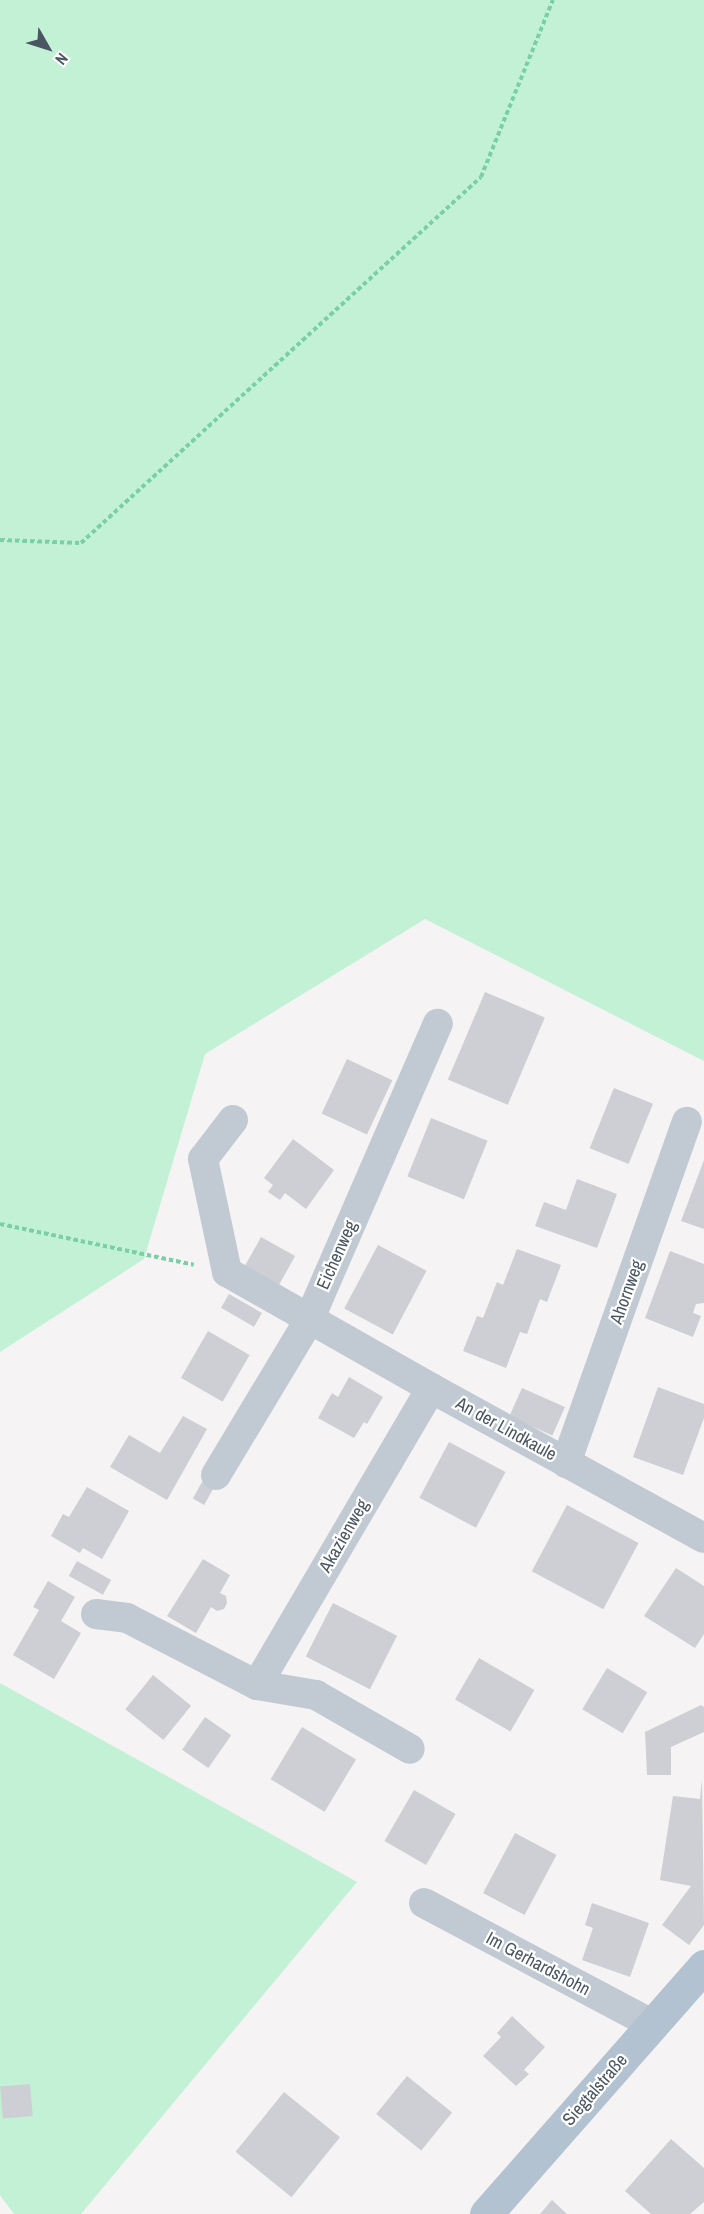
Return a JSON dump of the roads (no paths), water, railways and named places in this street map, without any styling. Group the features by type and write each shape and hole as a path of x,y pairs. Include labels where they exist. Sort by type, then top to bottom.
{"main road":[{"name":"Siegtalstraße","path":"486,2214 704,1966"}],"street":[{"name":"Eichenweg","path":"216,1475 309,1320 438,1024"},
{"name":"An der Lindkaule","path":"233,1120 204,1159 228,1272 309,1320 704,1538"},
{"name":"Ahornweg","path":"566,1463 687,1122"},
{"name":"Akazienweg","path":"257,1685 431,1388"},
{"path":"96,1614 128,1618 257,1685 316,1695 410,1749"},
{"name":"Im Gerhardshohn","path":"424,1903 653,2025"}]}
